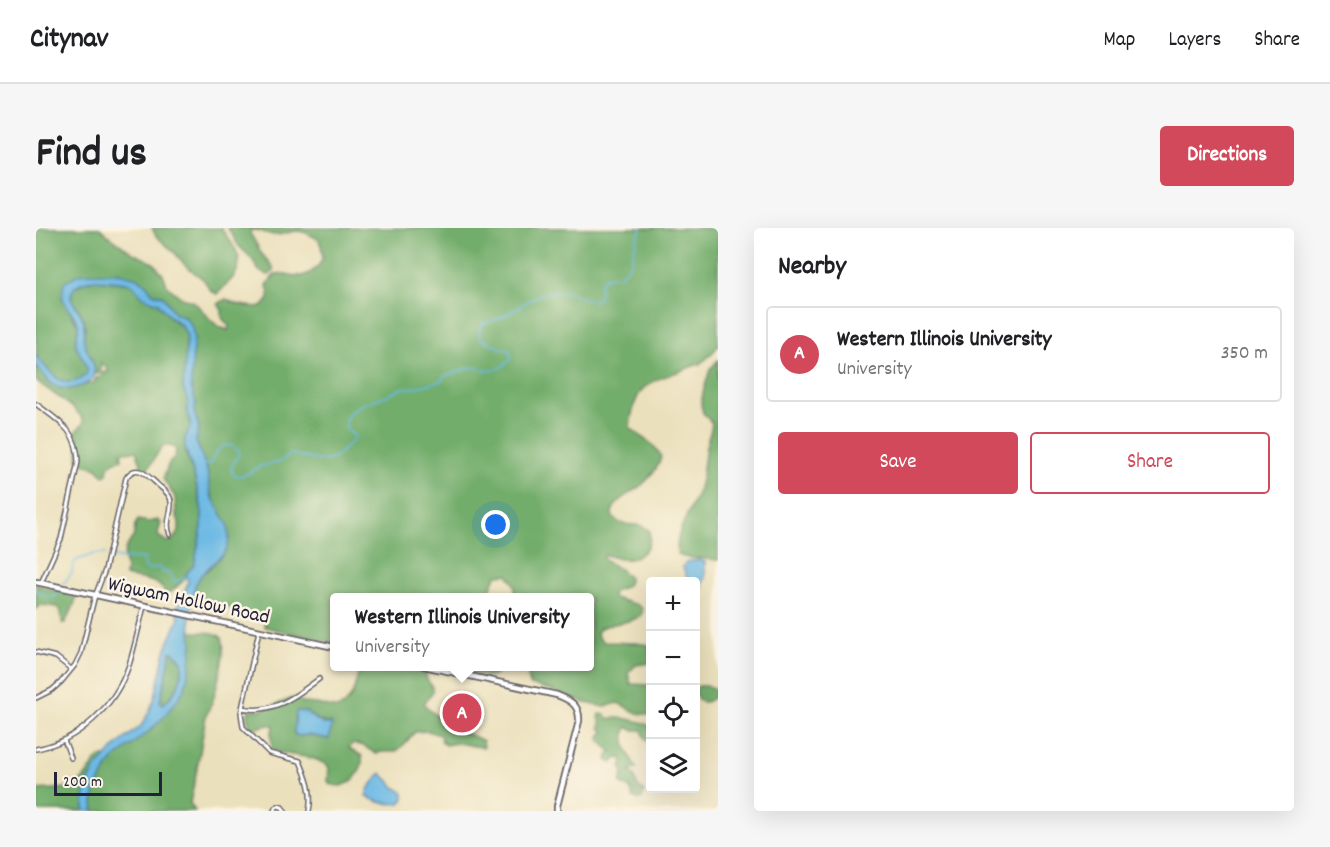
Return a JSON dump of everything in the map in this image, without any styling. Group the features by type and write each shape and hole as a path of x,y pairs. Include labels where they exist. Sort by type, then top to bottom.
{"street":[{"path":"36,404 69,431 76,444 78,456 61,539 38,582"},
{"path":"36,698 58,685 72,670 81,653 105,570 129,473 135,471 144,473 168,494 172,503 167,523 170,535"},
{"name":"Wigwam Hollow Road","path":"38,582 330,646"},
{"path":"36,749 64,740 81,730 95,718 117,691 129,664 144,606"},
{"path":"259,631 242,708 243,727 272,754 300,761 311,793 309,811"},
{"path":"36,652 56,657 72,670"},
{"path":"447,671 556,695 575,705 579,721 557,811"},
{"path":"242,708 260,711 289,701 319,679"},
{"path":"64,740 71,758"},
{"path":"274,811 278,806 285,811"}],"green space":[{"path":"36,228 100,228 133,253 154,263 173,291 182,298 194,302 219,327 228,330 229,326 222,318 222,310 218,304 226,299 244,306 263,306 269,298 267,285 275,274 306,275 318,265 323,254 319,240 306,233 297,231 274,235 251,230 250,233 262,254 273,267 274,271 269,275 265,274 258,270 227,228 718,228 718,346 701,363 654,381 641,392 636,400 630,427 652,444 661,457 646,481 621,500 612,511 617,521 645,527 649,530 649,543 643,552 633,558 620,559 605,555 603,557 629,578 626,586 613,592 614,598 638,605 643,609 641,616 636,619 600,628 597,633 598,637 604,642 646,644 646,664 636,665 628,673 631,684 646,685 646,714 637,713 618,703 604,707 530,685 527,671 594,671 594,593 515,593 515,586 508,574 497,575 486,593 330,593 330,642 265,627 263,617 193,597 195,586 201,575 226,550 216,505 209,488 207,470 196,441 199,427 194,412 196,403 191,386 194,338 186,318 175,314 163,296 153,293 142,281 119,273 78,274 62,299 78,325 76,346 88,368 87,374 75,382 55,378 37,357"},
{"path":"152,228 221,228 237,253 239,266 231,280 217,294 211,291 204,280 156,236"},
{"path":"97,280 132,284 143,297 158,303 180,325 187,336 183,388 188,401 187,410 191,425 185,439 186,454 194,475 202,512 202,527 194,566 186,574 187,577 170,593 152,582 125,576 124,558 125,549 134,536 138,520 148,522 158,520 161,523 159,537 168,542 179,532 175,497 163,479 169,463 175,457 176,449 170,446 161,448 145,471 141,468 136,451 121,452 122,459 108,467 107,474 104,476 97,468 78,460 76,431 84,421 68,404 36,380 36,366 50,384 85,385 94,383 102,372 108,372 101,363 99,373 94,375 93,362 84,341 84,322 80,311 71,299 73,288 84,282"},
{"path":"718,360 718,560 683,557 678,554 678,538 699,488 712,423 703,413 701,405 703,393 710,369"},
{"path":"36,584 76,596 74,607 65,623 62,623 61,611 57,607 41,605 36,609"},
{"path":"190,632 218,635 223,641 224,648 217,686 206,718 190,803 195,811 94,811 95,790 114,758 148,732 178,699 192,644"},
{"path":"172,651 182,661 182,673 175,691 163,704 160,702"},
{"path":"359,671 414,671 426,674 433,691 424,703 427,708 447,726 483,741 484,747 460,743 446,745 442,742 440,735 428,731 415,732 401,748 394,752 376,754 362,745 352,744 349,748 362,756 360,769 352,780 338,786 329,784 329,767 323,763 272,750 271,733 274,725 250,728 247,717 249,710 260,710 293,698 304,703 338,709 352,695","holes":["296,712 306,713 325,723 330,723 329,739 294,734"]},
{"path":"460,671 498,671 491,677"},
{"path":"700,686 709,687 718,692 711,699 700,701"},
{"path":"600,714 605,714 611,719 629,719 646,724 646,739 642,730 627,727 625,734 627,748 637,768 630,772 634,775 638,787 644,791 642,798 633,798 629,787 620,782 623,773 622,759 617,758 612,763 607,760 611,751 599,741 604,731 600,728"},
{"path":"100,757 106,757 96,769 86,788 84,811 36,811 36,790 66,788 77,784"}],"water":[{"path":"119,273 138,278 153,293 163,296 175,314 186,318 192,327 194,338 191,386 196,403 194,412 199,427 196,441 207,470 211,495 228,525 229,540 226,550 201,575 195,586 190,618 192,644 190,666 185,688 162,719 109,765 95,790 94,811 84,811 85,789 95,769 117,745 141,726 155,697 165,651 179,618 177,608 187,585 186,574 194,565 202,527 202,512 185,447 185,439 191,425 187,410 188,401 183,388 187,336 182,326 158,303 143,297 132,284 100,280 78,285 72,291 71,299 84,321 84,342 95,368 93,379 78,387 67,389 56,387 37,366 36,355 52,374 64,382 78,380 86,375 85,363 76,344 78,324 63,300 64,283 78,274","holes":["172,651 182,661 182,673 178,685 172,696 163,704 160,701 170,653"]},
{"path":"699,560 705,562 705,579 700,595 700,577 687,577 683,567 686,562"},
{"path":"297,711 307,712 323,724 332,724 329,739 309,735 298,736 294,733"},
{"path":"381,773 404,793 404,799 400,803 391,804 366,796 369,788"}],"waterway":[{"path":"204,464 209,465 217,451 225,445 232,446 239,451 231,468 234,475 240,476 261,466 280,462 291,454 323,461 336,457 355,437 346,428 346,418 350,412 363,404 402,388 441,381 445,375 473,367 492,371 508,362 511,359 509,350 481,339 479,333 482,324 547,293 572,293 592,300 598,298 601,293 600,284 605,277 621,275 630,264 641,228"},
{"path":"62,585 72,573 73,564 77,560 94,554 105,554"},
{"path":"111,556 124,559 142,558 145,568 148,570 160,567 162,572 169,573 175,582 188,577"},
{"path":"36,590 50,597 56,596 59,590"}],"place":[{"name":"Western Illinois University","path":"462,713"}]}
